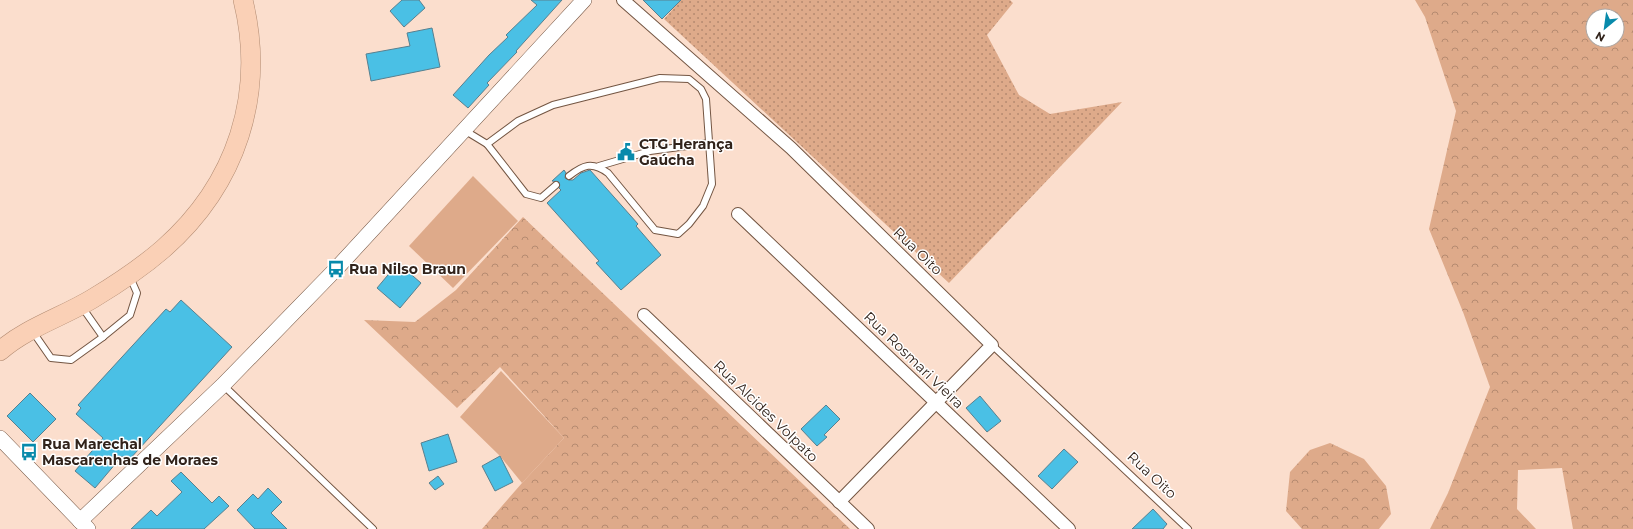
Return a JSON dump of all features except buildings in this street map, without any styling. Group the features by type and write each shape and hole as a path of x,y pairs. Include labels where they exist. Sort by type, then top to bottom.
{"highway":[{"path":"5,343 32,331 81,305 129,276 164,249 202,206 231,158 243,126 250,92 252,55 248,20 243,0"}],"street":[{"path":"0,438 84,525 336,269 584,0"},
{"name":"Rua Oito","path":"623,0 791,148 992,345"},
{"name":"Rua Rosmari Vieira","path":"738,214 1069,529"},
{"name":"Rua Alcides Volpato","path":"644,315 868,529"},
{"path":"839,502 992,345"}],"lane":[{"path":"487,144 518,121 554,105 660,78 689,79 701,89 706,99 712,184 703,206 689,224 678,234 655,230 608,172 598,166"},
{"path":"464,130 487,144 526,194 541,198 556,185"},
{"path":"569,176 581,166 598,166 650,152 709,143"},
{"path":"32,331 51,358 71,360 130,315 137,293 129,276"},
{"path":"81,305 103,337"},
{"name":"Rua Oito","path":"992,345 1188,529"},
{"path":"223,385 373,529"}],"green space":[{"path":"681,0 1010,0 1013,3 987,35 1019,95 1050,114 1122,102 949,283 664,19"},
{"path":"1415,0 1633,0 1633,529 1573,529 1562,468 1518,470 1517,509 1536,529 1430,529 1448,493 1490,387 1463,312 1429,229 1456,111 1425,17"},
{"path":"473,176 518,221 453,288 409,246"},
{"path":"523,217 850,529 482,529 564,438 500,367 457,408 364,320 415,322 456,290"},
{"path":"501,371 564,438 522,483 500,456 460,417"},
{"path":"1330,443 1364,459 1386,486 1391,514 1379,529 1302,529 1286,511 1290,472 1310,450"}],"place":[{"name":"CTG Herança Gaúcha","path":"626,152"},
{"name":"Rua Nilso Braun","path":"336,269"},
{"name":"Rua Marechal Mascarenhas de Moraes","path":"29,452"}]}
